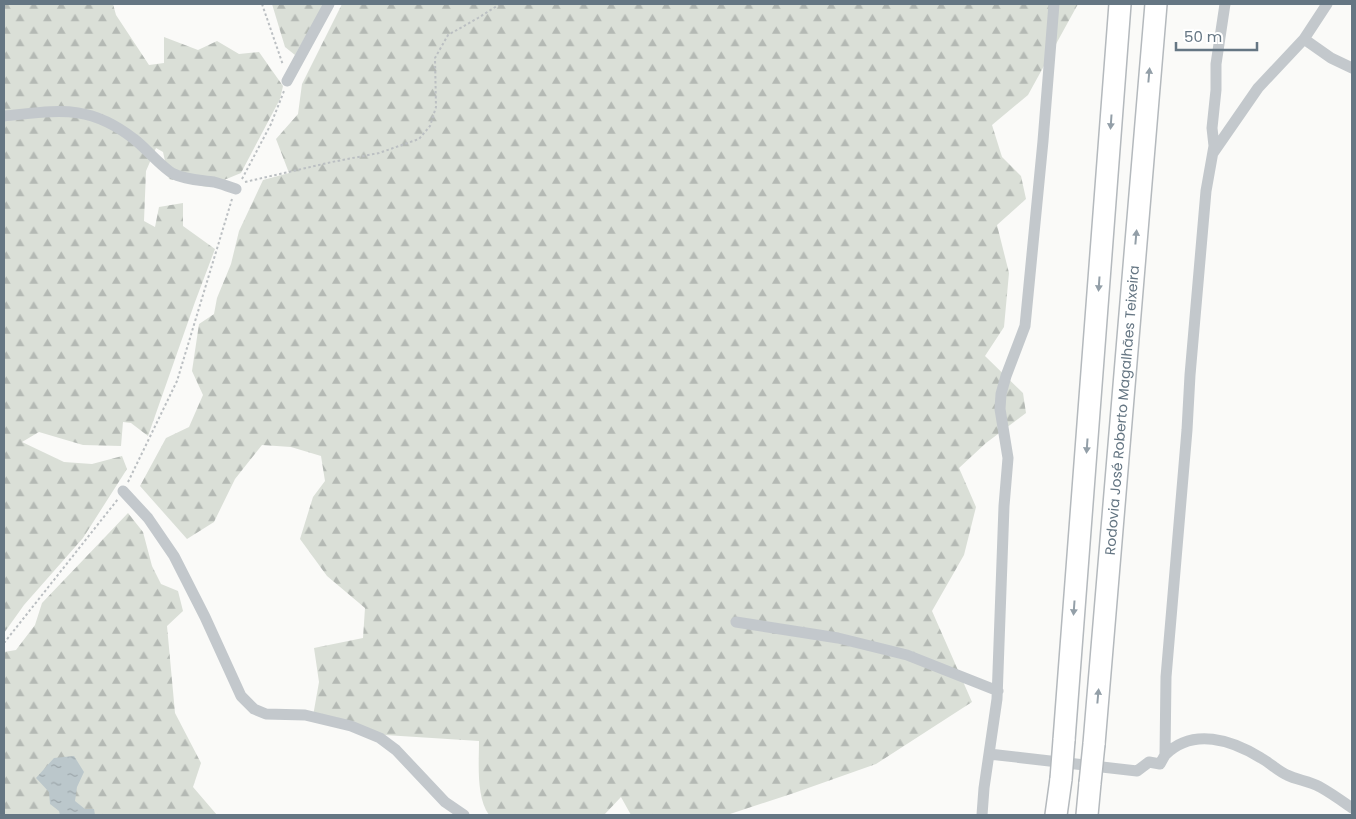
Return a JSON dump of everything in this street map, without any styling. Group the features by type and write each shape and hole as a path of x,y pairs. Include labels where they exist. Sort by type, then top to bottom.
{"highway":[{"path":"1056,815 1061,779 1120,4"},
{"name":"Rodovia José Roberto Magalhães Teixeira","path":"1087,815 1156,4"}],"street":[{"path":"288,80 329,4"},
{"path":"982,815 998,691 1004,506 1008,458 1000,409 1001,394 1025,326 1054,4"},
{"path":"1165,755 1166,677 1199,261 1212,154 1216,64 1225,4"},
{"path":"1212,154 1258,88 1304,39 1327,4"},
{"path":"1304,39 1331,58 1352,68"},
{"path":"4,116 74,111 88,115 112,123 134,139 172,174 202,182 215,182 236,189"},
{"path":"123,491 148,518 174,556 205,617 241,696 254,709 266,714 305,715 351,726 380,738 396,750 445,802 464,815"},
{"path":"736,622 838,638 907,656 998,691"},
{"path":"989,754 1137,771 1149,762 1160,764 1165,755 1174,746 1202,739 1218,739 1236,744 1262,758 1285,774 1318,786 1352,808"}],"path":[{"path":"262,4 288,80 271,124 240,183 379,153 419,139 430,126 436,107 435,58 448,35 500,4"},
{"path":"4,643 117,501 135,471 177,382 236,189"}],"green space":[{"path":"4,4 113,4 116,15 149,65 164,63 164,37 198,50 217,41 239,54 259,52 283,86 280,99 241,173 207,187 169,179 163,152 156,148 146,171 144,221 155,227 159,207 183,203 183,226 215,249 148,436 131,423 123,422 121,446 83,445 39,432 22,442 64,462 92,464 122,456 127,469 83,538 24,605 4,633"},
{"path":"272,4 324,4 295,55 285,47"},
{"path":"342,4 1078,4 1028,95 992,125 1002,157 1021,176 1026,199 997,225 1009,273 1004,327 985,356 1023,393 1026,413 986,443 959,468 976,507 964,555 932,611 972,702 876,764 727,815 631,815 621,797 604,815 489,815 480,789 479,741 385,735 313,716 319,682 314,648 363,638 365,608 327,576 300,539 313,497 325,481 321,456 291,447 262,445 235,479 214,522 187,539 140,486 166,438 189,427 203,395 192,371 199,324 214,314 217,298 231,264 239,231 263,180 289,173 276,139 298,114 302,84"},
{"path":"128,513 143,532 152,566 161,584 178,591 183,611 167,626 175,713 201,763 193,787 217,815 4,815 4,652 16,650 35,625 42,603"}],"water":[{"path":"74,756 84,772 77,787 75,801 85,809 94,809 95,815 60,815 59,811 50,804 49,792 36,778 54,758"}]}
